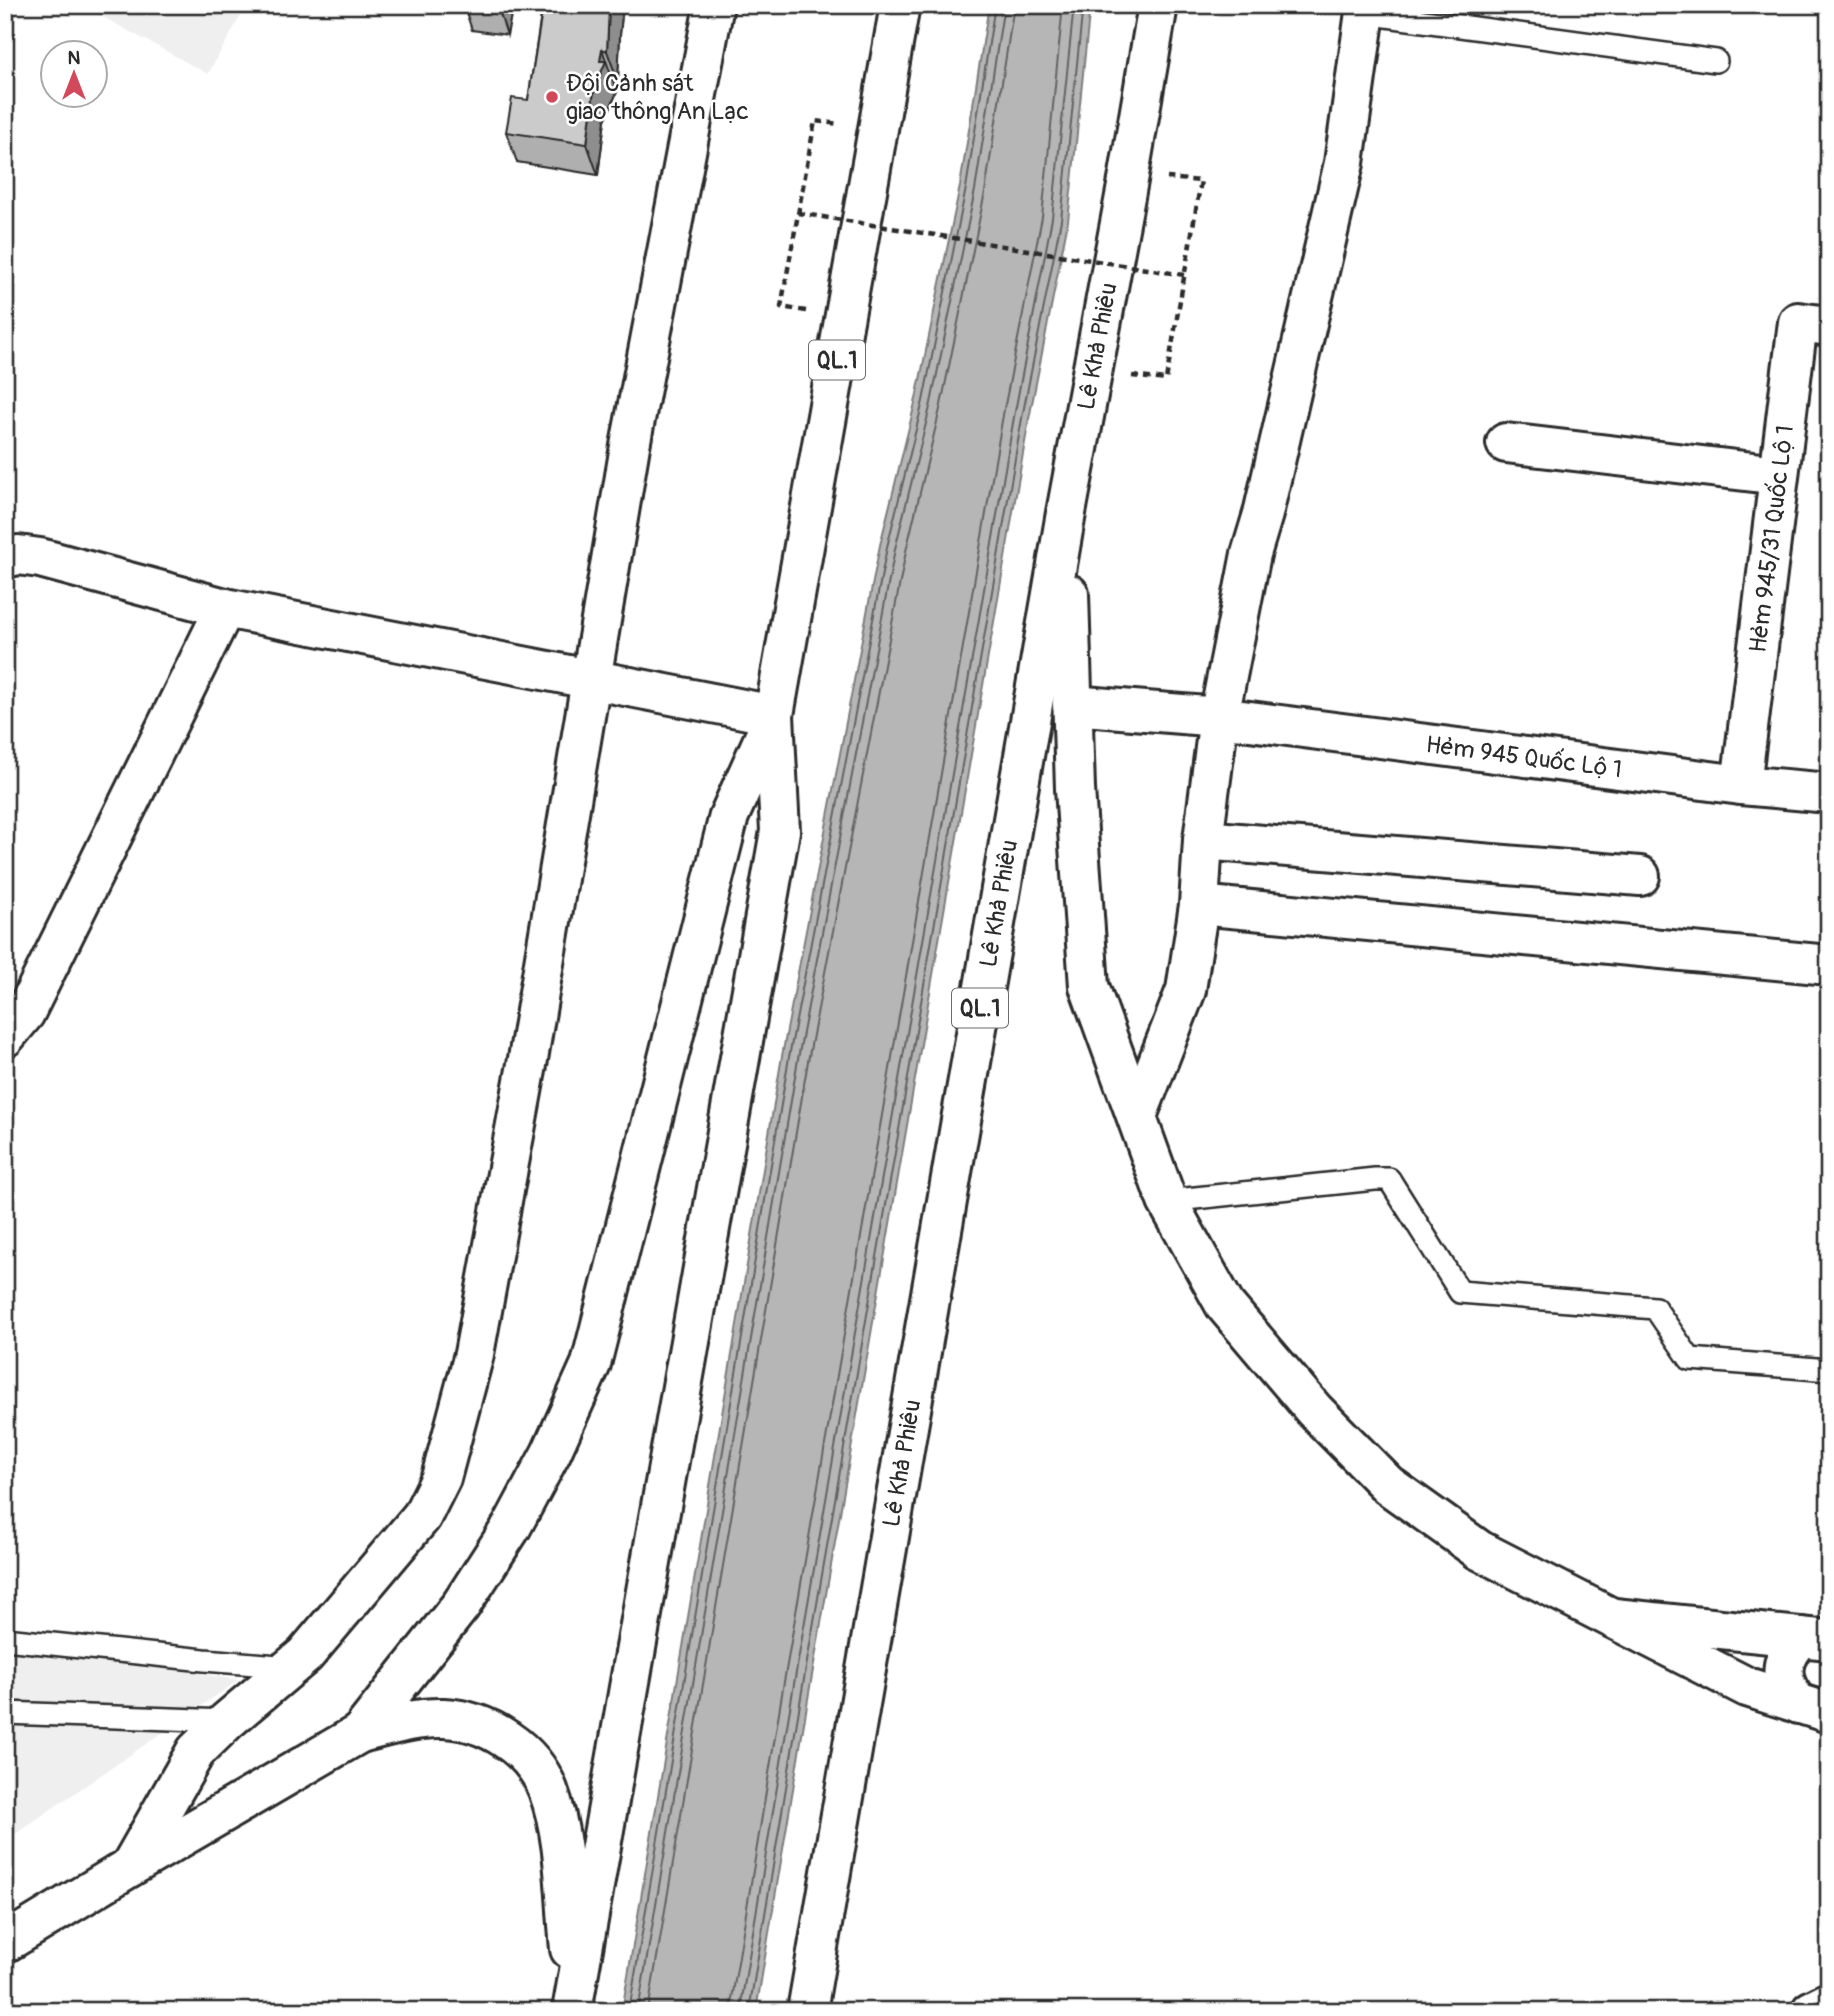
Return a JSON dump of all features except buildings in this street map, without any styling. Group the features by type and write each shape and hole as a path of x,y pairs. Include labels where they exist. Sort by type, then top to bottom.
{"main road":[{"path":"130,1867 196,1751 227,1721 306,1655 422,1516 441,1478 474,1354 528,1059 630,446 714,5"},
{"name":"QL.1","path":"574,2004 779,831 774,715 900,5"},
{"name":"Lê Khả Phiêu","path":"807,2011 1066,513 1158,5"},
{"path":"1137,1116 1186,990 1199,905 1203,840 1219,717 1251,554 1263,513 1344,163 1366,9"},
{"name":"Hẻm 945/31 Quốc Lộ 1","path":"1741,785 1798,322 1829,326"},
{"path":"1506,443 1779,475"},
{"path":"1066,513 1075,789 1089,986 1167,1201 1225,1306 1314,1410 1388,1485 1479,1550 1746,1686 1814,1709"},
{"path":"5,558 18,555 40,558 225,608 774,715 729,816 591,1364 551,1453 512,1526 461,1605 360,1733"},
{"path":"5,1037 25,1013 225,608"},
{"name":"Hẻm 945 Quốc Lộ 1","path":"1072,705 1219,717 1741,785 1829,793"},
{"path":"1203,840 1640,876"},
{"path":"1199,905 1829,965"},
{"path":"1614,1618 1815,1639"},
{"path":"1814,1709 1790,1693 1784,1680 1784,1665 1793,1645 1815,1639"},
{"path":"5,1943 360,1733 416,1720 446,1718 481,1726 506,1737 536,1770 547,1787 556,1816 574,2004"},
{"path":"1811,2011 1829,2002"}],"lane":[{"path":"1366,9 1716,61"},
{"path":"1167,1201 1375,1179 1389,1180 1460,1292 1655,1308 1690,1359 1829,1370"},
{"path":"5,1639 291,1667"},
{"path":"5,1713 227,1721"}],"path":[{"path":"845,316 781,307 815,121 878,130"},
{"path":"1093,370 1166,380 1201,181 1129,175"},
{"path":"798,213 1184,275"}],"shaded area":[{"path":"81,5 247,5 208,74"},
{"path":"5,1642 239,1680 5,1841"}],"water":[{"path":"989,5 1090,5 1068,221 1029,419 756,2011 622,2011 782,1056 880,545 916,399 960,186"}],"place":[{"name":"Đội Cảnh sát giao thông An Lạc","path":"552,97"}]}
